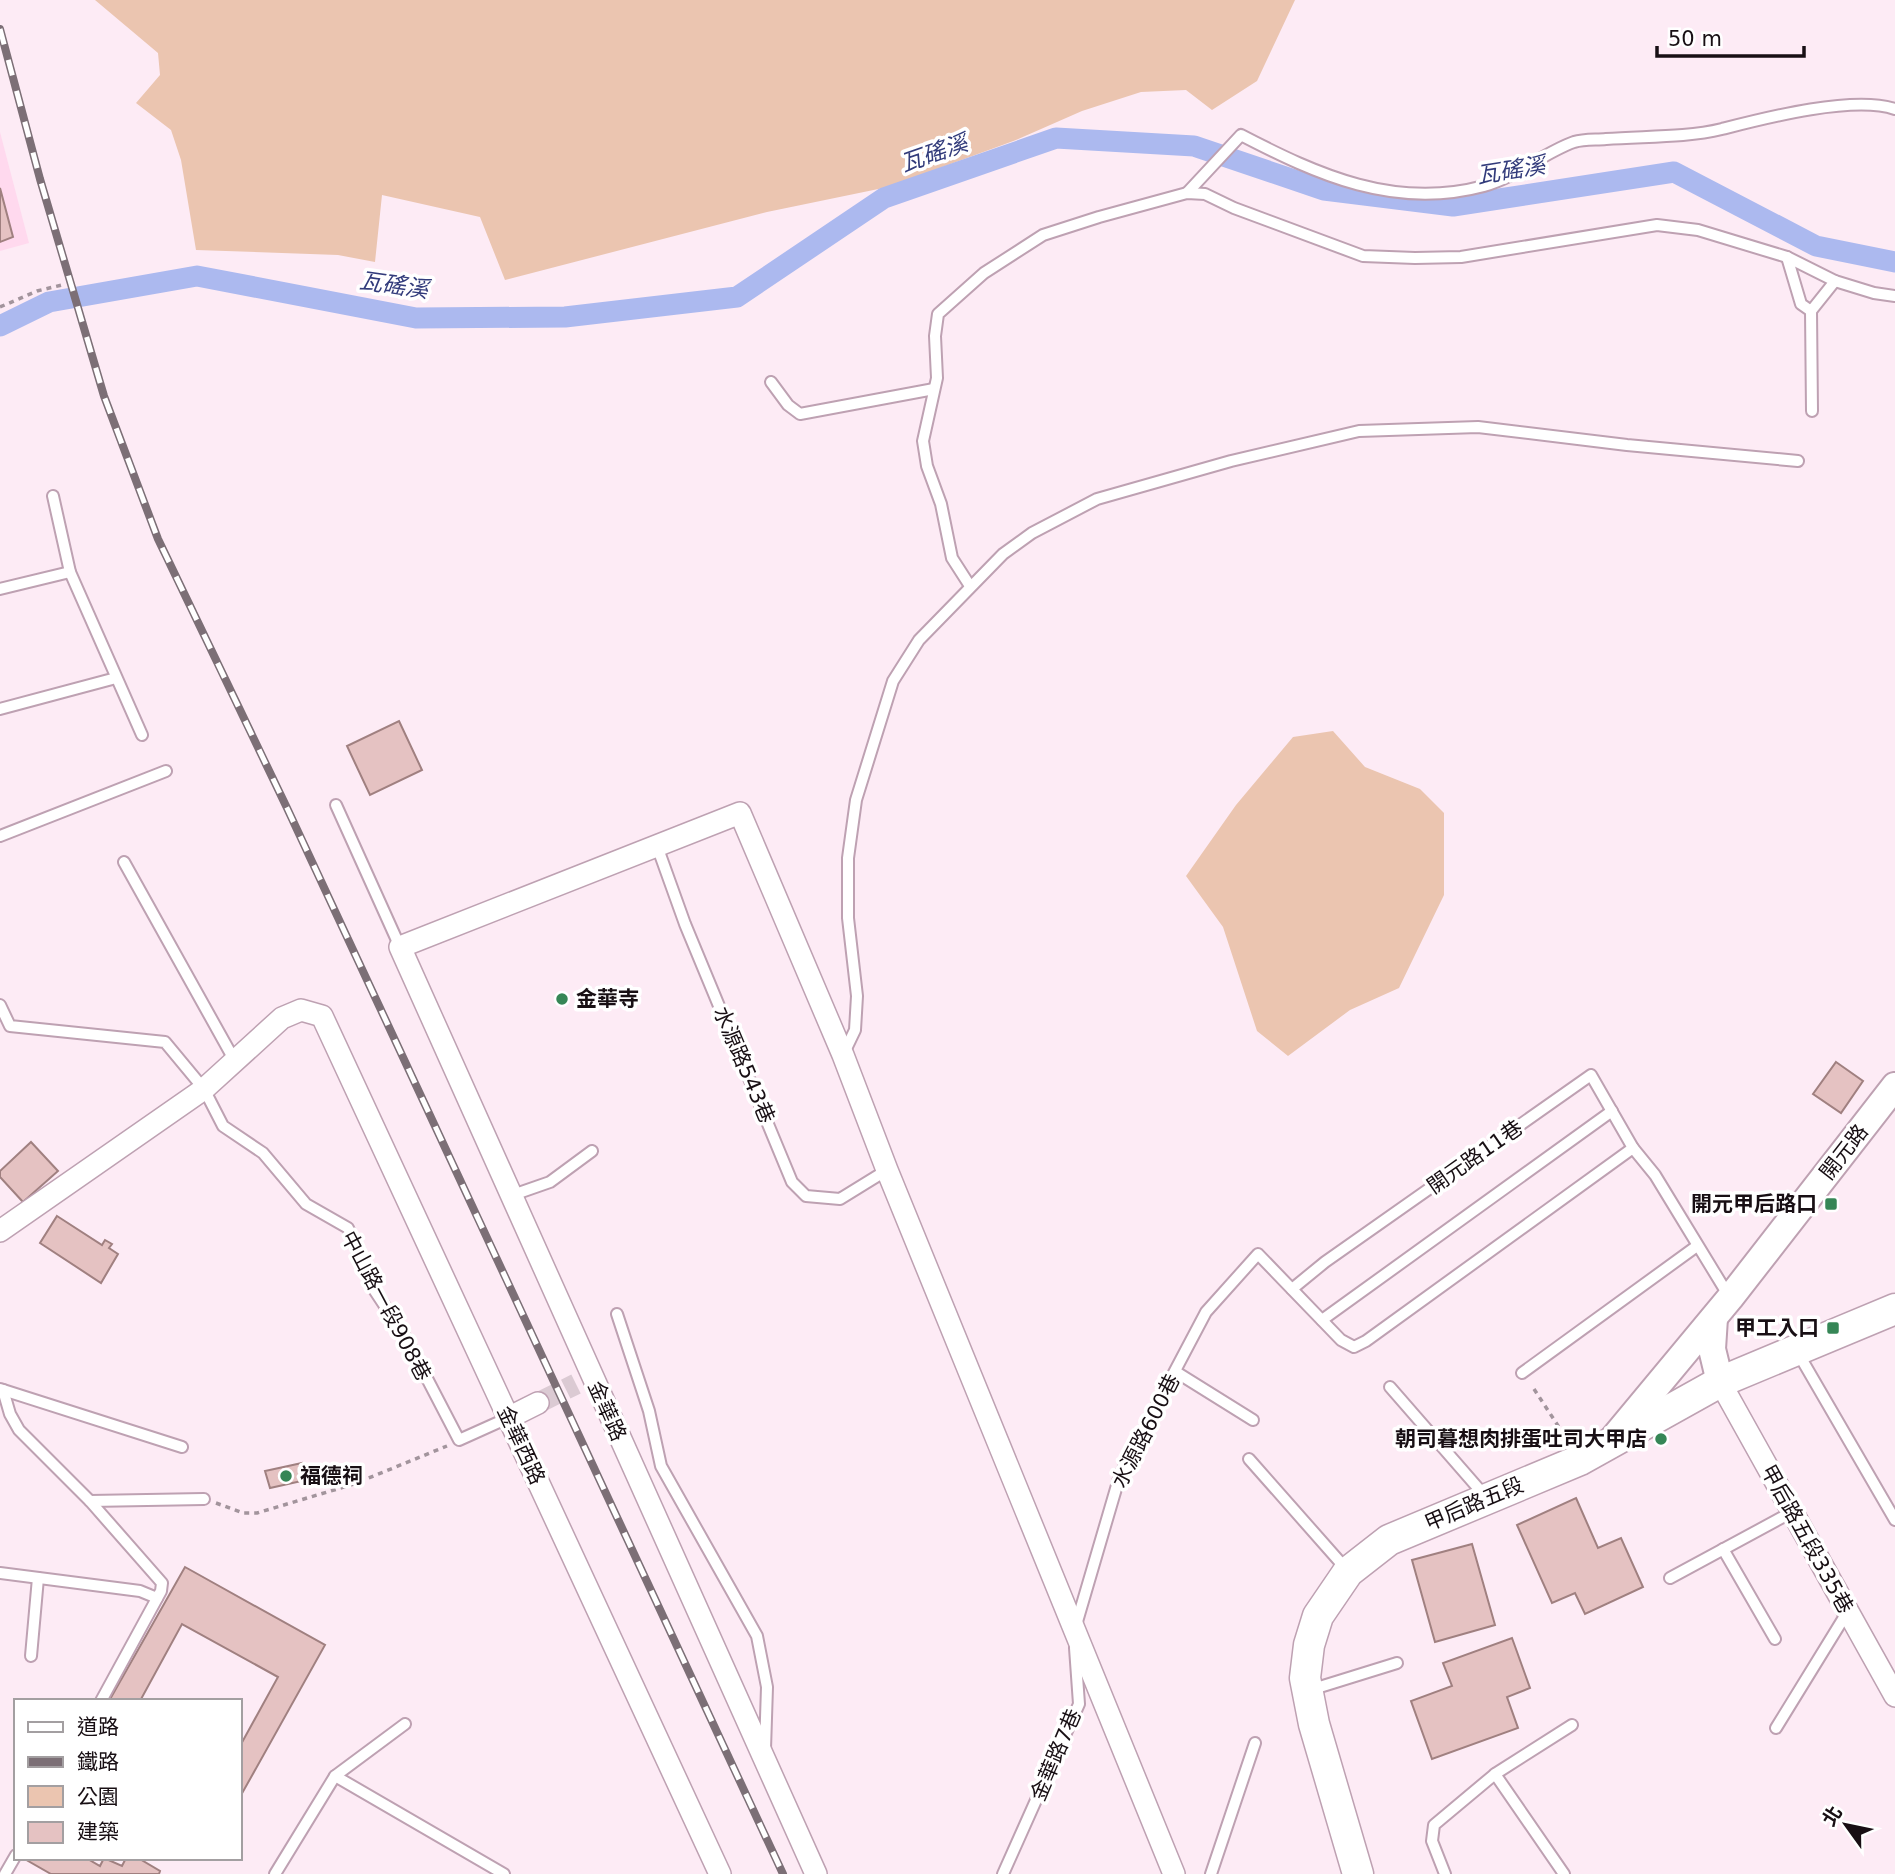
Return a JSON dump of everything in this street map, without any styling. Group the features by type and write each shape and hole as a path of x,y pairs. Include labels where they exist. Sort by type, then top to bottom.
{"main road":[{"name":"甲后路五段","path":"1358,1874 1314,1724 1308,1690 1309,1645 1318,1616 1349,1572 1389,1540 1580,1460 1720,1382 1895,1308"}],"street":[{"path":"400,947 740,813 844,1055 887,1170 1174,1874"},
{"name":"金華路","path":"400,947 510,1196 584,1381 816,1874"},
{"name":"金華西路","path":"236,1063 282,1018 301,1010 321,1016 720,1874"},
{"path":"0,1231 204,1089 236,1063"},
{"name":"開元路","path":"1607,1446 1722,1308 1895,1086"},
{"path":"1720,1382 1712,1349 1722,1308"},
{"name":"甲后路五段335巷","path":"1720,1382 1895,1696"},
{"path":"508,1418 538,1403"}],"lane":[{"path":"1187,194 1241,135 1299,166 1346,184 1424,195 1484,186 1529,168 1575,141 1706,133 1760,119 1827,108 1885,106 1895,109"},
{"path":"970,586 953,558 942,504 927,466 923,441 934,389 938,314 984,273 1043,235 1187,194 1205,194 1247,213 1363,256 1461,257 1657,225 1698,230 1787,257 1835,281 1874,293 1895,296"},
{"path":"1787,257 1801,304 1811,311"},
{"path":"1812,411 1811,311 1835,281"},
{"path":"771,382 788,405 800,414 934,389"},
{"path":"844,1055 855,1030 858,996 848,918 848,858 856,800 893,681 919,640 1003,554 1032,533 1097,499 1231,461 1359,431 1478,427 1627,445 1798,460"},
{"path":"53,496 70,572 142,735"},
{"path":"0,589 70,572"},
{"path":"0,709 116,678"},
{"path":"0,836 166,771"},
{"path":"336,805 400,947"},
{"name":"水源路543巷","path":"657,846 685,923 792,1182 806,1196 840,1199 887,1170"},
{"path":"124,862 236,1063"},
{"name":"中山路一段908巷","path":"0,1005 10,1026 165,1042 204,1089 223,1126 263,1153 306,1204 348,1228 357,1258 371,1285 406,1338 458,1440"},
{"name":"開元路11巷","path":"1292,1289 1325,1262 1591,1075 1633,1148 1655,1175 1697,1245 1722,1308"},
{"path":"1322,1320 1612,1111"},
{"path":"1292,1289 1341,1340 1354,1347 1366,1342 1633,1148"},
{"path":"510,1196 550,1182 593,1151"},
{"path":"1522,1373 1697,1245"},
{"name":"水源路600巷","path":"1074,1630 1119,1475 1206,1312 1258,1254 1292,1289"},
{"path":"617,1314 649,1410 661,1466 757,1636 767,1687 765,1762"},
{"path":"1796,1350 1895,1520"},
{"path":"1176,1372 1253,1420"},
{"path":"1390,1387 1487,1499"},
{"path":"2,1389 183,1447"},
{"path":"2,1389 9,1414 19,1430 90,1500 161,1580 162,1587 157,1598 102,1699"},
{"path":"458,1440 508,1418"},
{"path":"1248,1459 1349,1572"},
{"path":"90,1500 204,1499"},
{"path":"1670,1578 1792,1512"},
{"path":"1723,1549 1774,1639"},
{"path":"0,1573 140,1591 157,1598"},
{"path":"31,1656 38,1578"},
{"path":"1776,1728 1848,1611"},
{"name":"金華路7巷","path":"1003,1874 1079,1704 1074,1630"},
{"path":"1308,1690 1397,1663"},
{"path":"275,1874 335,1776 405,1724"},
{"path":"1446,1874 1432,1841 1434,1825 1495,1774 1572,1725"},
{"path":"1211,1874 1255,1743"},
{"path":"1495,1774 1564,1874"},
{"path":"335,1776 504,1874"},
{"path":"5,1874 14,1858"}],"path":[{"path":"0,307 37,291 62,285"},
{"path":"1534,1389 1580,1460"},
{"path":"204,1499 243,1513 257,1513 354,1484 458,1440"}],"shaded area":[{"path":"0,132 29,243 0,251"}],"green space":[{"path":"95,0 1295,0 1257,81 1212,110 1186,90 1141,92 1082,111 1016,140 888,187 767,212 505,280 480,217 382,195 375,262 338,255 196,250 181,160 171,130 136,103 160,75 158,53"},
{"path":"1333,731 1365,767 1420,789 1444,813 1444,895 1399,988 1350,1010 1288,1056 1257,1031 1223,927 1186,876 1236,805 1293,737"}],"building":[{"path":"0,188 13,237 0,242"},
{"path":"399,721 422,770 370,795 347,746"},
{"path":"1836,1062 1863,1081 1841,1113 1813,1094"},
{"path":"31,1142 58,1171 23,1202 0,1177 0,1171"},
{"path":"57,1216 102,1245 105,1240 112,1244 109,1248 118,1254 101,1283 40,1243"},
{"name":"福德祠","path":"302,1463 306,1480 270,1488 265,1471"},
{"path":"1576,1498 1598,1548 1621,1538 1643,1587 1585,1614 1575,1593 1552,1603 1517,1525"},
{"path":"1472,1544 1495,1625 1435,1642 1412,1560"},
{"path":"185,1567 325,1645 242,1793 242,1742 278,1677 182,1624 141,1699 110,1699"},
{"path":"1512,1638 1530,1688 1507,1697 1518,1728 1432,1759 1411,1701 1452,1686 1443,1663"},
{"path":"26,1860 90,1860 100,1866 103,1860 108,1860 122,1866 125,1860 141,1860 160,1871 159,1874 51,1874"}],"waterway":[{"name":"瓦磘溪","path":"0,326 49,302 197,276 416,318 565,317 737,297 884,198 1056,138 1194,146 1324,190 1453,206 1674,172 1816,246 1895,262"}],"tunnel":[{"path":"538,1403 576,1384"}],"railway":[{"path":"0,29 40,179 104,396 158,539 287,808 783,1874"}],"place":[{"name":"金華寺","path":"562,999"},
{"name":"開元甲后路口","path":"1831,1204"},
{"name":"甲工入口","path":"1833,1328"},
{"name":"朝司暮想肉排蛋吐司大甲店","path":"1661,1439"},
{"name":"福德祠","path":"286,1476"}]}
